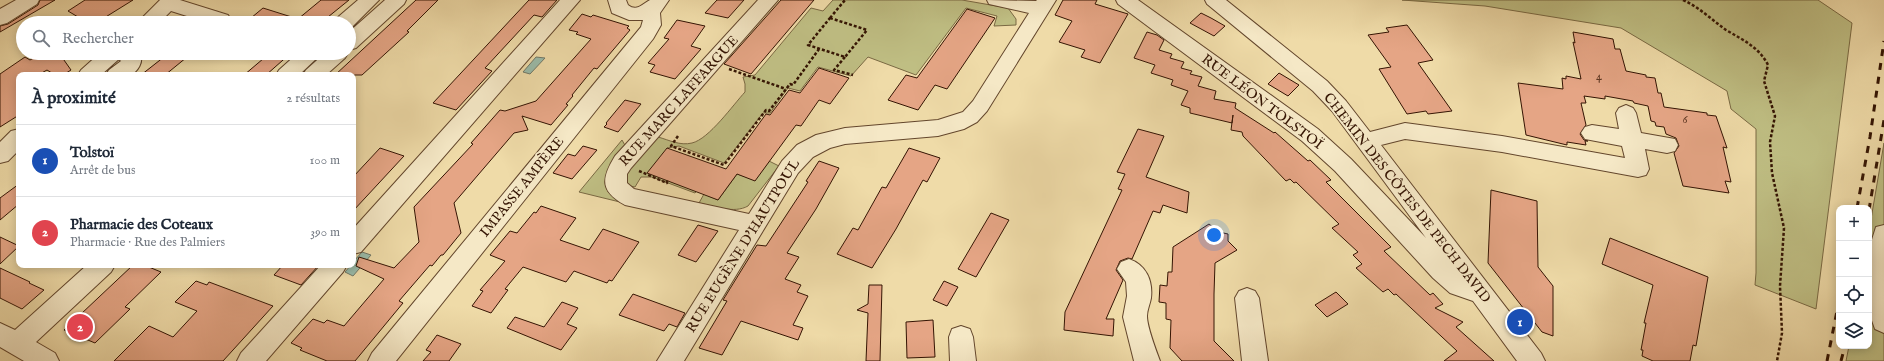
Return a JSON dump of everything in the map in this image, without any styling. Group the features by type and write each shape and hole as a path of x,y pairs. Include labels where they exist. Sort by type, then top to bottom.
{"street":[{"path":"0,18 30,0"},
{"path":"352,16 370,0"},
{"path":"356,37 396,0"},
{"path":"356,242 571,0"},
{"name":"IMPASSE AMPÈRE","path":"617,0 619,8 627,13 638,14 655,5"},
{"name":"RUE MARC LAFFARGUE","path":"754,224 633,199 620,193 615,184 616,172 623,162 714,63 769,0"},
{"path":"996,0 1044,4"},
{"name":"RUE LÉON TOLSTOÏ","path":"1125,0 1310,135 1343,166 1441,271 1458,286 1472,291 1478,290"},
{"name":"CHEMIN DES CÔTES DE PECH DAVID","path":"1214,0 1320,86 1339,106 1532,361"},
{"path":"155,16 170,2 210,16"},
{"name":"RUE EUGÈNE D'HAUTPOUL","path":"670,361 790,167 805,151 824,141 846,136 938,128 957,123 970,117 980,106 1044,4"},
{"name":"IMPASSE AMPÈRE","path":"381,361 653,25 655,5"},
{"path":"91,72 105,60"},
{"path":"120,72 131,64 132,60"},
{"path":"289,72 302,60"},
{"path":"317,72 330,60"},
{"path":"1366,141 1405,131 1493,142 1638,169 1626,113"},
{"path":"1592,133 1667,145"},
{"path":"1884,234 1873,282 1884,322"},
{"path":"46,361 9,338 99,268"},
{"path":"250,361 333,268"},
{"path":"1130,268 1138,278 1139,296 1135,317 1147,361"},
{"path":"1247,298 1255,361"}],"path":[{"path":"844,57 808,45 845,0"},
{"path":"1683,0 1692,4 1727,30 1745,40 1763,55 1768,65 1764,81 1775,116 1770,142 1772,173 1784,228 1780,286 1782,333 1777,361"},
{"path":"830,18 867,30 834,70 853,75"},
{"path":"678,136 671,146 724,165 766,110 769,111 790,84 794,85 819,49"},
{"path":"714,63 786,89"},
{"path":"623,162 667,183 668,180"}],"shaded area":[{"path":"833,0 962,0 1008,8 1016,19 1016,25 994,26 997,16 966,8 916,75 868,57 851,76 818,67 800,91 788,88 770,113 763,113 724,163 679,146 667,148 696,192 695,193 652,177 641,177 635,187 630,186 626,181 628,171 658,137 688,144 699,140 706,135 745,92 743,77 755,75 811,8 823,11"},
{"path":"1402,0 1818,0 1852,23 1816,309 1755,285 1756,129 1731,109 1727,91 1621,28 1485,6"},
{"path":"536,57 545,58 530,74 523,72"},
{"path":"622,140 627,149 606,184 608,192 624,203 579,192"},
{"path":"1884,143 1884,361 1846,361 1848,349 1872,349 1872,213"},
{"path":"769,161 779,166 748,206 730,209 699,203 704,194 718,200 737,174 755,180"},
{"path":"362,252 371,255 353,276 345,272 348,268 356,268 356,259"}],"building":[{"path":"40,0 55,0 28,16 21,16 38,5"},
{"path":"85,0 133,0 107,16 76,16 68,11"},
{"path":"321,0 349,0 329,16 302,16"},
{"path":"416,0 438,0 407,31 409,32 362,75 356,75 356,72 338,72 351,60 356,60 356,56"},
{"path":"529,0 557,0 542,17 534,15 485,68 492,71 456,110 433,103"},
{"path":"717,0 744,0 728,18 705,13"},
{"path":"781,0 814,0 751,74 724,64"},
{"path":"1063,0 1097,0 1095,4 1128,14 1100,63 1081,57 1085,50 1059,42 1072,21 1055,15"},
{"path":"263,8 288,16 253,16"},
{"path":"967,9 995,18 947,89 935,85 918,110 888,100 906,75 917,78"},
{"path":"1201,13 1225,26 1214,36 1190,23"},
{"path":"582,14 591,17 593,15 629,26 627,28 630,30 597,69 594,68 572,95 573,96 566,104 568,105 551,125 522,116 528,130 514,133 454,203 461,233 443,255 441,255 432,266 430,265 399,301 403,303 355,361 327,361 300,350 302,348 291,343 313,319 324,323 327,320 344,326 384,279 356,266 359,257 394,268 419,242 414,207 473,144 471,143 500,110 505,111 536,101 591,39 576,34 578,32 569,30"},
{"path":"16,19 16,23 0,32 0,26 8,24"},
{"path":"677,20 705,26 691,46 701,49 675,79 650,72 655,65 648,63 669,39 664,38"},
{"path":"1407,25 1433,60 1418,63 1452,111 1428,114 1426,111 1407,114 1379,69 1391,67 1368,35 1389,32 1386,28"},
{"path":"1147,32 1157,35 1164,40 1159,50 1172,54 1170,58 1184,62 1181,68 1192,71 1190,74 1202,77 1198,86 1216,91 1214,99 1236,103 1235,108 1274,133 1275,132 1308,161 1310,160 1331,180 1326,182 1391,247 1384,251 1430,295 1433,293 1443,304 1435,308 1463,322 1456,327 1494,361 1444,361 1457,351 1396,294 1394,295 1388,289 1383,292 1356,268 1362,264 1353,255 1358,252 1332,228 1339,224 1296,182 1294,183 1290,179 1286,181 1243,136 1242,132 1231,130 1232,123 1190,113 1190,108 1181,105 1188,91 1171,85 1173,80 1151,73 1155,65 1134,58"},
{"path":"1573,32 1613,39 1615,49 1620,49 1626,71 1655,78 1658,93 1661,93 1664,107 1707,113 1707,115 1716,116 1727,148 1723,147 1731,182 1725,181 1729,193 1683,186 1674,153 1679,146 1676,138 1666,134 1664,127 1656,126 1655,122 1651,121 1648,106 1634,103 1633,101 1605,96 1605,99 1584,96 1586,103 1581,103 1586,125 1580,134 1584,140 1588,141 1585,141 1586,145 1567,142 1567,145 1526,135 1518,83 1563,89 1562,78 1566,79 1566,76 1581,79 1573,42 1575,43"},
{"path":"21,60 64,60 71,70 68,72 50,72 47,70 43,72 16,72 16,117 0,127 0,74"},
{"path":"160,60 183,60 169,72 145,72"},
{"path":"262,60 283,60 269,72 248,72"},
{"path":"819,68 849,78 830,104 819,100 801,126 796,125 755,181 737,174 718,200 647,173 667,148 726,169 766,114 770,115 789,90 800,93"},
{"path":"1279,73 1299,85 1288,96 1268,84"},
{"path":"625,100 641,104 618,132 604,127 607,124 606,123"},
{"path":"1138,129 1164,136 1146,177 1189,192 1187,213 1163,205 1160,213 1153,211 1132,259 1128,258 1120,261 1116,270 1123,280 1106,319 1114,319 1113,336 1064,330 1065,312 1122,190 1118,189 1125,174 1117,172"},
{"path":"583,146 597,150 572,179 553,173 568,154 575,156"},
{"path":"380,148 404,156 356,208 356,174"},
{"path":"909,148 940,158 927,182 923,180 896,229 872,268 837,254 853,228 858,230 882,187 886,188"},
{"path":"819,161 839,168 816,209 787,253 799,257 785,279 801,285 797,292 808,296 793,325 803,328 798,340 741,321 722,355 699,348 727,301 723,300 757,245 766,246 808,182 806,181"},
{"path":"16,186 16,207 0,220 0,198"},
{"path":"1491,190 1537,201 1538,267 1553,286 1553,336 1542,332 1488,263"},
{"path":"541,206 576,218 560,240 589,250 603,229 639,242 612,281 609,280 607,283 574,271 566,282 523,267 505,289 508,290 491,313 472,306 483,291 480,290 505,261 490,255 510,231 517,233 534,212 536,213"},
{"path":"991,213 1009,220 976,277 958,269"},
{"path":"1209,224 1219,232 1228,234 1228,241 1237,250 1215,263 1214,294 1214,341 1234,361 1182,361 1170,348 1171,320 1166,319 1166,303 1159,302 1160,285 1167,286 1168,272 1172,272 1173,247"},
{"path":"698,225 718,231 696,262 678,255"},
{"path":"0,237 16,245 16,249 0,264"},
{"path":"1610,238 1708,277 1696,346 1693,345 1690,361 1653,361 1642,356 1643,350 1641,350 1646,323 1644,323 1653,285 1602,264"},
{"path":"0,268 44,290 22,309 0,298"},
{"path":"130,268 151,268 161,272 125,307 130,309 95,343 64,330"},
{"path":"280,268 316,268 301,285 274,275"},
{"path":"196,281 207,285 209,282 273,306 223,361 114,361 149,326 173,337 197,311 175,302"},
{"path":"944,281 958,287 947,306 933,300"},
{"path":"869,285 882,285 880,361 866,361 868,313 857,310 868,304"},
{"path":"1336,292 1348,304 1327,317 1315,305"},
{"path":"633,294 685,313 677,327 669,324 664,331 619,315"},
{"path":"562,302 578,308 567,324 577,328 561,350 507,328 515,317 544,327"},
{"path":"933,320 935,357 907,358 906,322"},
{"path":"437,335 461,344 449,361 423,361 431,352 426,350"}],"railway":[{"path":"1858,205 1870,137 1884,41"},
{"path":"1870,205 1884,120"},
{"path":"1827,361 1837,313"},
{"path":"1841,361 1844,349"}],"place":[{"name":"Tolstoï","path":"1520,322"},
{"name":"Pharmacie des Coteaux","path":"80,327"}]}
